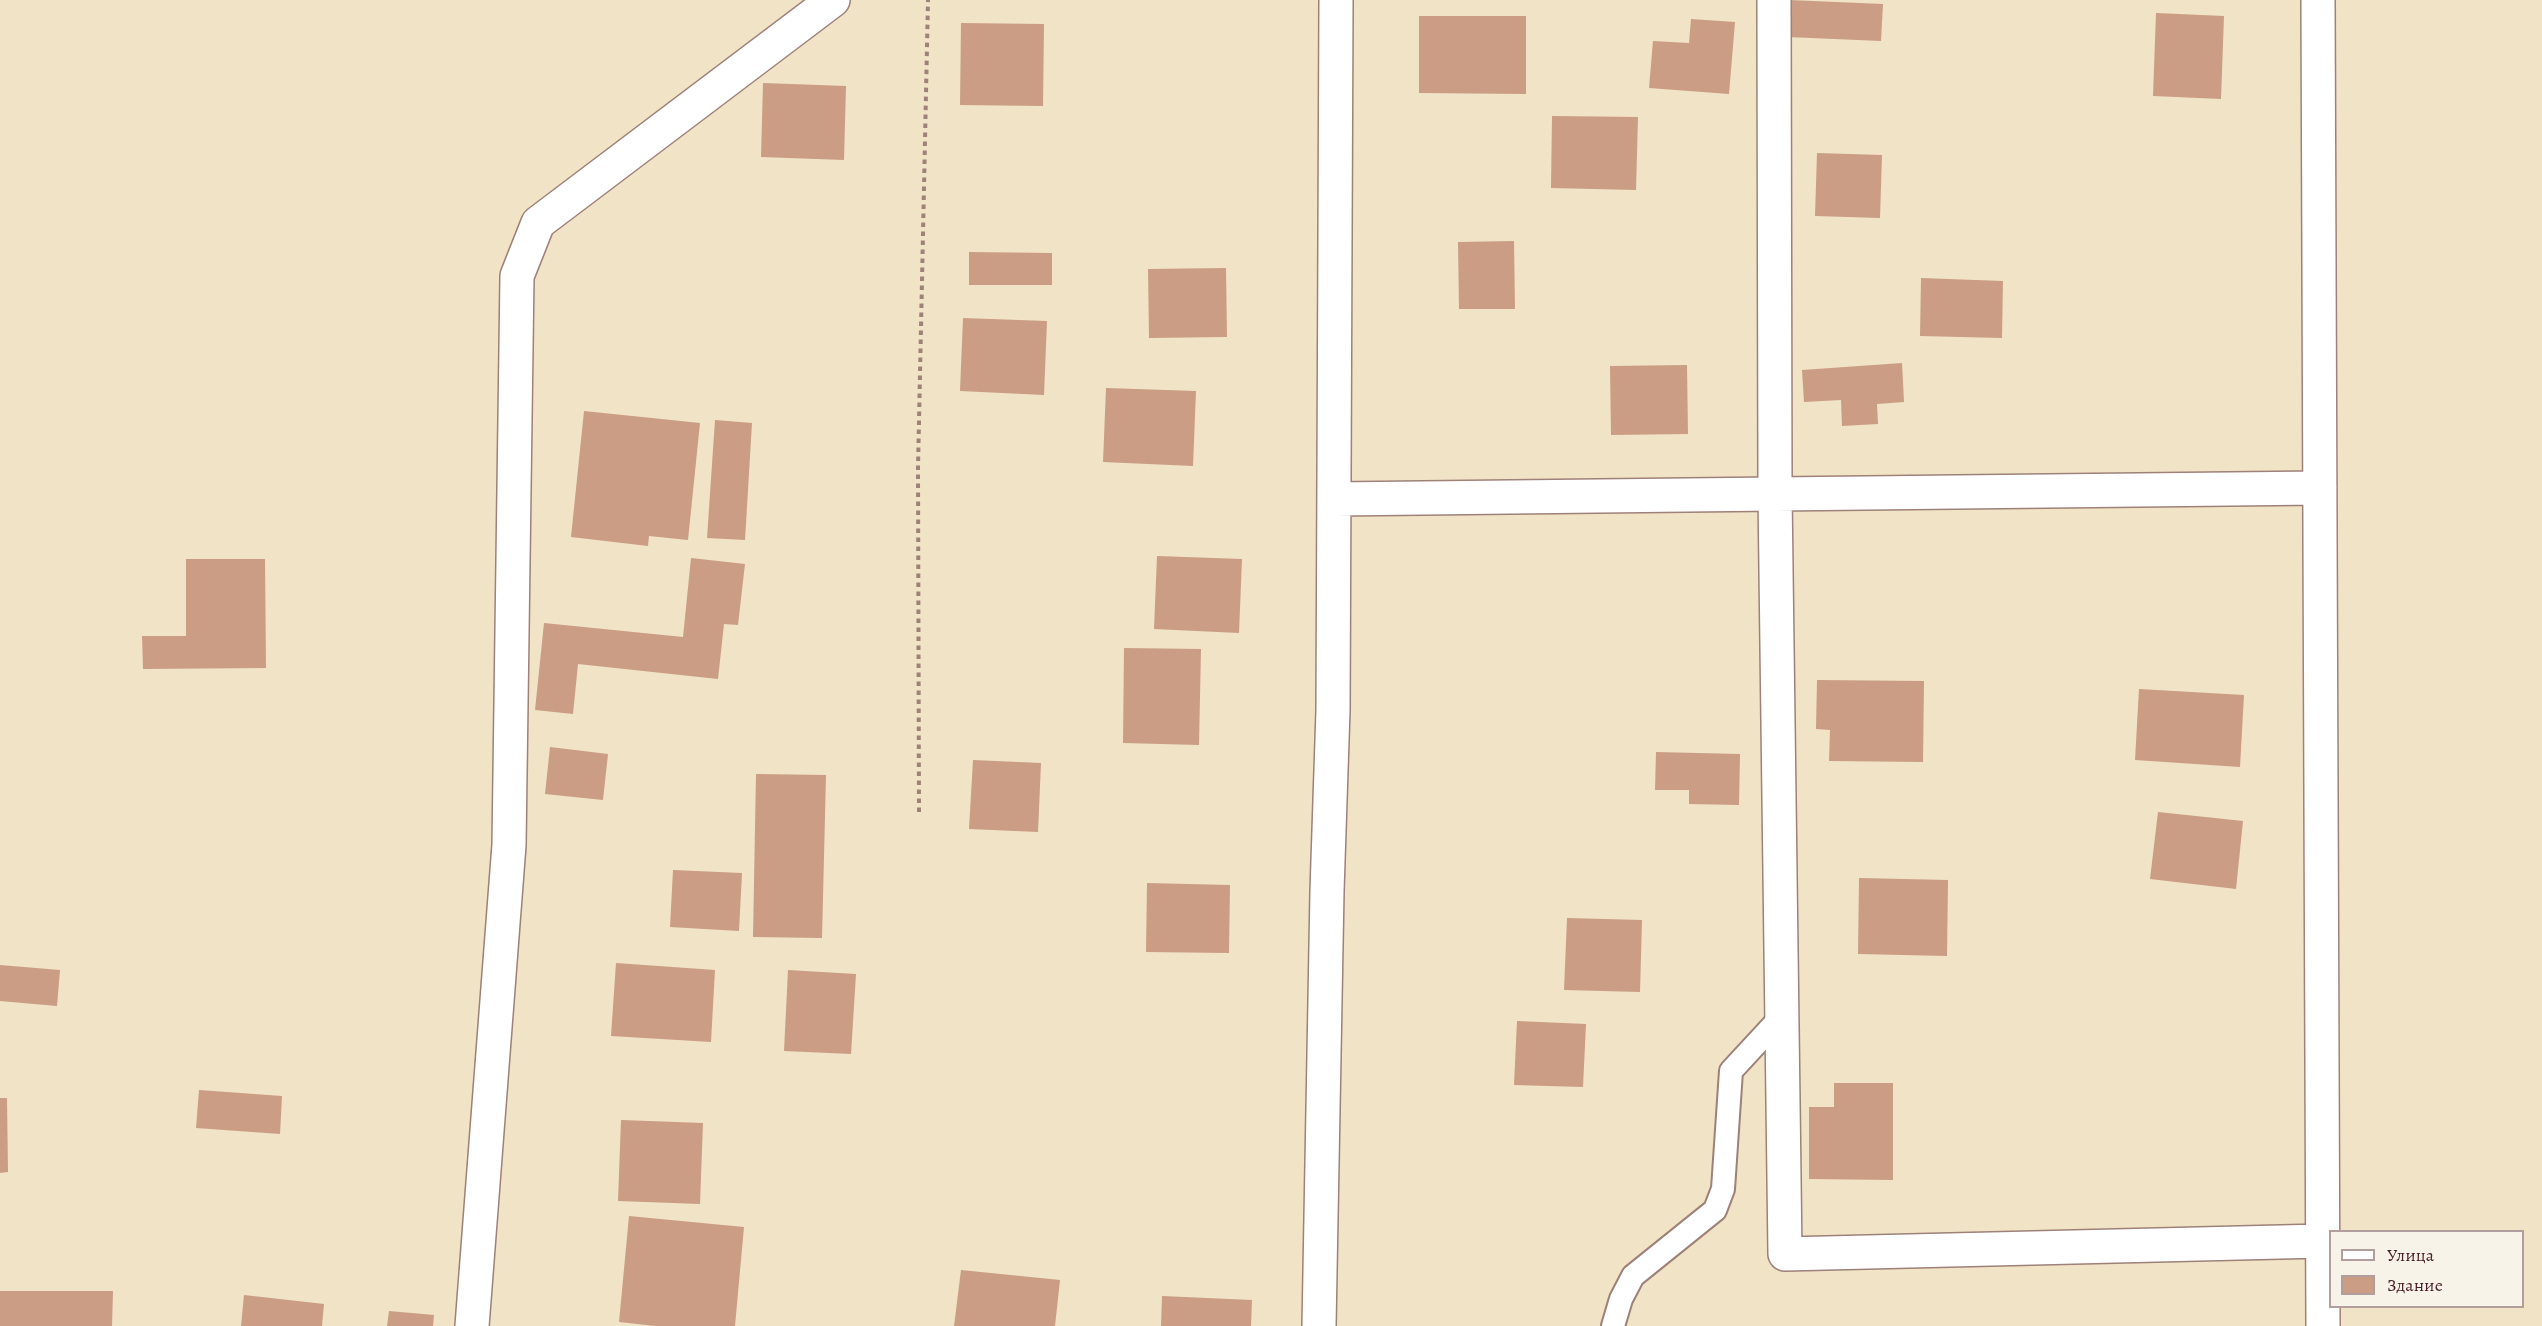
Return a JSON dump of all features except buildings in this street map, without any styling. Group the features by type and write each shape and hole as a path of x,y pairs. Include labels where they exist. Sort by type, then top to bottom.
{"street":[{"path":"472,1326 509,845 517,276 538,223 833,0"},
{"path":"1319,1326 1327,891 1333,710 1336,0"},
{"path":"1774,0 1775,494 1785,1254 2322,1241"},
{"path":"2318,0 2323,1326"},
{"path":"1335,499 2320,488"}],"lane":[{"path":"1613,1326 1621,1299 1633,1276 1715,1210 1724,1189 1731,1071 1781,1017"}],"path":[{"path":"919,812 918,468 928,0"}]}
